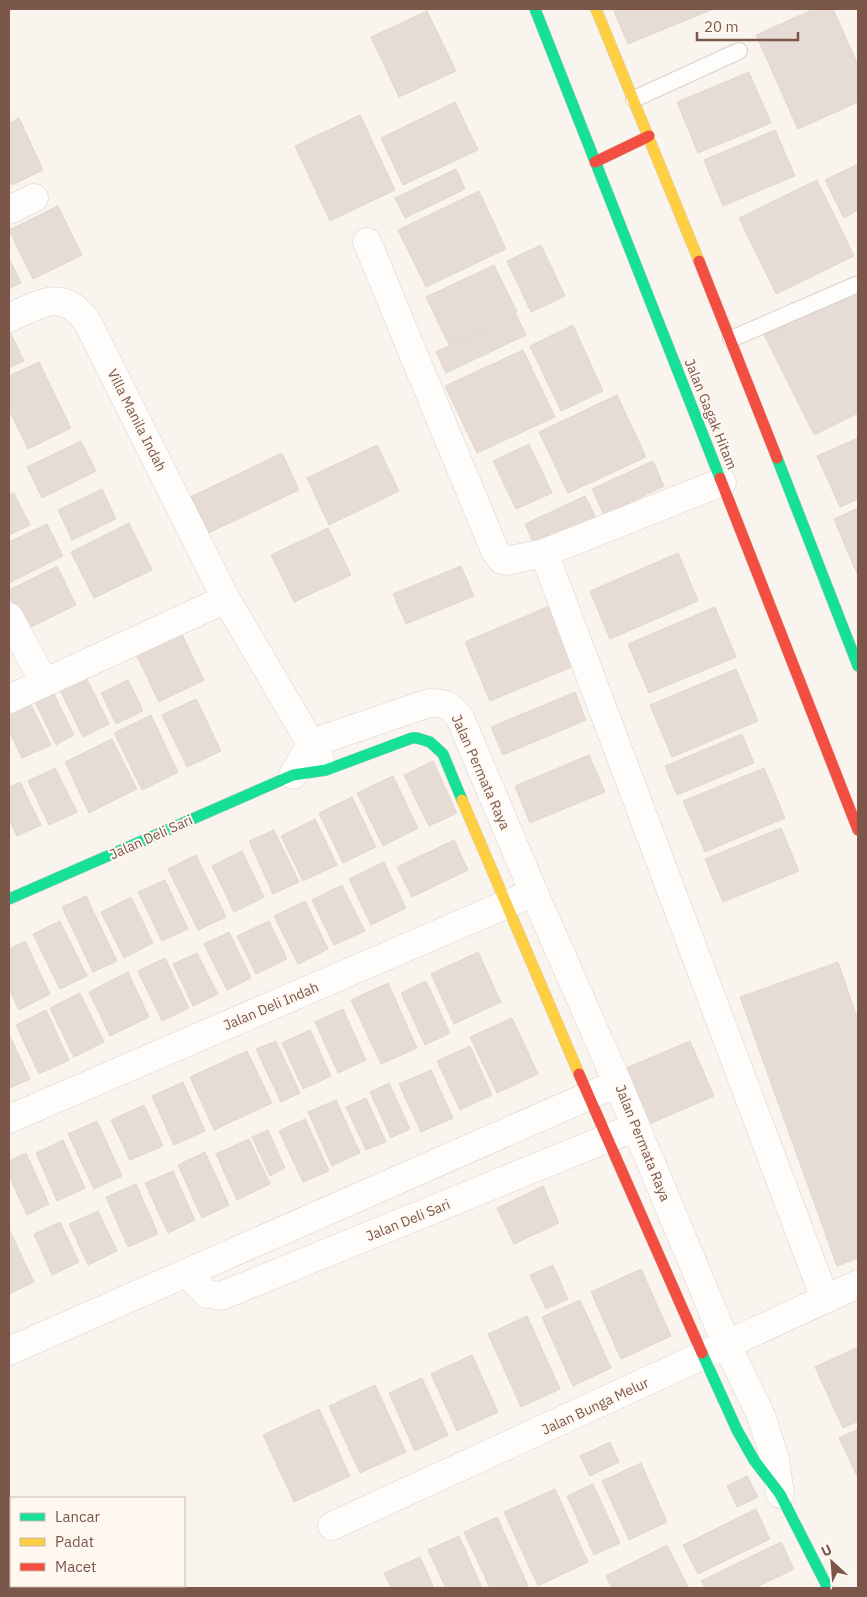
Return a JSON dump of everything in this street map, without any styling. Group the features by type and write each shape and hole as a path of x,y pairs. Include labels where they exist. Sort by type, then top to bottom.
{"main road":[{"name":"Jalan Gagak Hitam","path":"535,9 858,830"},
{"path":"596,9 731,339 858,666"},
{"path":"595,162 649,136"},
{"name":"Jalan Permata Raya","path":"292,775 326,770 412,738 422,738 434,743 443,754 505,904 607,1139 715,1351"},
{"name":"Jalan Deli Sari","path":"9,899 292,775"},
{"name":"Jalan Permata Raya","path":"780,1494 828,1588"}],"street":[{"path":"9,210 34,198"},
{"path":"367,242 500,558 504,561 544,553 722,482"},
{"name":"Villa Manila Indah","path":"9,318 37,305 55,301 70,303 81,312 226,599 312,743 326,770"},
{"path":"544,553 825,1299"},
{"path":"9,699 226,599"},
{"path":"9,617 44,682"},
{"name":"Jalan Permata Raya","path":"312,743 429,703 445,703 460,718 636,1127 715,1351 762,1418 775,1460 780,1494"},
{"path":"292,775 312,743"},
{"name":"Jalan Deli Indah","path":"9,1119 534,893"},
{"path":"9,1351 618,1084"},
{"name":"Jalan Deli Sari","path":"187,1273 207,1294 221,1296 636,1127"},
{"name":"Jalan Bunga Melur","path":"332,1526 858,1284"}],"lane":[{"path":"634,99 740,51"},
{"path":"731,339 858,284"}],"building":[{"path":"613,9 713,9 628,44"},
{"path":"814,9 833,9 858,65 858,102 798,129 756,35"},
{"path":"427,11 456,71 399,97 371,37"},
{"path":"749,72 771,123 698,153 677,102"},
{"path":"455,102 478,150 403,185 381,138"},
{"path":"360,115 395,190 330,221 295,146"},
{"path":"19,118 43,170 12,185 9,178 9,123"},
{"path":"775,130 795,176 723,206 704,160"},
{"path":"858,164 858,210 844,218 825,180"},
{"path":"456,169 465,189 405,218 395,198"},
{"path":"817,180 854,256 776,294 739,218"},
{"path":"479,191 506,249 426,287 398,230"},
{"path":"58,206 82,255 33,279 9,230"},
{"path":"541,245 565,296 531,312 507,261"},
{"path":"9,258 21,283 9,289"},
{"path":"494,265 517,312 449,345 426,297"},
{"path":"858,288 858,413 814,435 764,335"},
{"path":"516,314 526,335 446,373 436,352"},
{"path":"573,325 603,391 561,411 530,346"},
{"path":"9,330 24,361 9,368"},
{"path":"523,350 555,417 477,453 445,386"},
{"path":"39,362 71,428 28,449 9,410 9,376"},
{"path":"617,395 646,457 568,493 539,432"},
{"path":"858,438 858,499 840,507 817,456"},
{"path":"81,441 96,471 42,498 27,467"},
{"path":"529,444 552,493 516,509 493,461"},
{"path":"377,445 399,491 329,525 307,478"},
{"path":"282,453 299,490 198,538 180,502"},
{"path":"653,461 664,486 604,515 592,489"},
{"path":"102,489 116,519 72,540 58,510"},
{"path":"14,493 30,525 9,535 9,495"},
{"path":"585,496 597,520 536,549 525,524"},
{"path":"858,508 858,576 834,519"},
{"path":"129,523 152,570 94,598 71,552"},
{"path":"47,524 63,556 9,583 9,542"},
{"path":"328,528 351,575 294,602 271,555"},
{"path":"678,553 698,601 610,639 590,591"},
{"path":"57,566 76,605 25,630 9,597 9,590"},
{"path":"461,566 474,596 406,624 393,594"},
{"path":"554,604 579,664 490,701 465,642"},
{"path":"715,607 736,657 649,693 628,644"},
{"path":"179,628 204,680 159,702 134,650"},
{"path":"736,669 758,721 672,757 650,705"},
{"path":"86,677 109,724 83,737 60,690"},
{"path":"128,680 143,711 116,724 101,693"},
{"path":"53,692 74,735 56,745 35,702"},
{"path":"575,692 586,720 503,755 491,727"},
{"path":"28,699 51,745 22,758 9,731 9,709"},
{"path":"196,699 221,751 187,767 162,715"},
{"path":"151,715 178,772 142,790 114,733"},
{"path":"742,734 754,763 677,795 665,766"},
{"path":"112,739 137,789 89,813 65,762"},
{"path":"589,755 605,792 530,823 515,786"},
{"path":"433,761 457,813 429,826 404,775"},
{"path":"55,768 77,812 49,825 28,781"},
{"path":"764,768 785,818 705,852 683,801"},
{"path":"393,776 418,828 383,846 357,793"},
{"path":"20,782 41,825 17,836 9,819 9,787"},
{"path":"352,797 376,847 343,863 319,813"},
{"path":"315,819 337,865 303,881 281,836"},
{"path":"781,828 799,871 723,902 705,859"},
{"path":"274,830 299,882 273,894 249,841"},
{"path":"454,840 468,870 412,897 397,867"},
{"path":"242,851 264,897 234,912 212,866"},
{"path":"196,855 226,917 198,930 168,869"},
{"path":"384,862 406,908 371,925 349,879"},
{"path":"165,880 188,929 162,941 138,892"},
{"path":"342,885 365,931 334,945 312,900"},
{"path":"86,896 117,961 93,972 62,907"},
{"path":"131,897 153,943 124,958 101,912"},
{"path":"305,901 328,949 298,964 274,916"},
{"path":"60,921 87,976 60,989 33,934"},
{"path":"269,921 287,959 256,974 237,936"},
{"path":"229,932 251,978 227,990 204,944"},
{"path":"25,941 50,994 19,1010 9,989 9,949"},
{"path":"478,952 501,1002 454,1024 431,974"},
{"path":"197,953 218,994 193,1006 173,964"},
{"path":"165,958 189,1008 162,1021 138,971"},
{"path":"838,962 858,1020 858,1258 837,1266 740,997"},
{"path":"128,972 149,1017 110,1036 89,992"},
{"path":"426,981 450,1033 425,1045 401,993"},
{"path":"388,983 417,1048 381,1064 351,1000"},
{"path":"80,993 104,1042 74,1057 50,1008"},
{"path":"343,1009 366,1060 338,1073 315,1022"},
{"path":"46,1010 69,1060 39,1074 16,1025"},
{"path":"512,1018 538,1074 497,1093 470,1037"},
{"path":"310,1030 331,1076 303,1089 282,1043"},
{"path":"9,1034 30,1079 10,1088 9,1085"},
{"path":"276,1041 300,1093 281,1102 256,1049"},
{"path":"690,1041 714,1096 647,1125 624,1069"},
{"path":"470,1046 492,1095 460,1110 437,1061"},
{"path":"247,1051 272,1103 214,1130 190,1077"},
{"path":"431,1070 453,1118 421,1132 399,1084"},
{"path":"183,1082 205,1131 174,1145 152,1096"},
{"path":"389,1083 410,1129 391,1138 370,1092"},
{"path":"366,1098 386,1142 366,1150 346,1107"},
{"path":"336,1100 360,1153 332,1166 308,1112"},
{"path":"144,1105 163,1146 130,1160 111,1120"},
{"path":"305,1119 329,1171 303,1182 279,1131"},
{"path":"97,1121 122,1176 94,1189 68,1134"},
{"path":"268,1130 285,1168 270,1176 252,1137"},
{"path":"249,1139 270,1184 237,1200 216,1154"},
{"path":"63,1140 85,1188 57,1201 36,1153"},
{"path":"205,1152 229,1205 202,1218 178,1165"},
{"path":"26,1153 49,1204 27,1215 9,1176 9,1161"},
{"path":"173,1171 195,1220 168,1233 145,1183"},
{"path":"136,1184 158,1234 128,1247 106,1197"},
{"path":"543,1186 559,1223 514,1244 497,1208"},
{"path":"98,1211 117,1251 88,1265 69,1224"},
{"path":"60,1222 79,1262 52,1275 34,1234"},
{"path":"9,1229 34,1282 9,1294"},
{"path":"553,1265 568,1299 546,1309 530,1275"},
{"path":"641,1269 671,1336 621,1359 591,1292"},
{"path":"580,1300 611,1368 573,1386 542,1317"},
{"path":"527,1316 560,1389 521,1407 488,1334"},
{"path":"858,1347 858,1421 843,1428 815,1367"},
{"path":"472,1355 498,1412 457,1431 431,1374"},
{"path":"422,1378 448,1435 415,1451 389,1393"},
{"path":"375,1385 406,1452 360,1473 329,1406"},
{"path":"319,1409 350,1476 294,1502 263,1435"},
{"path":"858,1429 858,1478 839,1438"},
{"path":"610,1442 619,1462 590,1476 580,1456"},
{"path":"641,1463 667,1522 629,1540 602,1481"},
{"path":"747,1476 758,1497 737,1507 727,1486"},
{"path":"593,1484 620,1543 594,1555 567,1496"},
{"path":"555,1489 588,1562 538,1586 504,1512"},
{"path":"756,1509 770,1539 698,1574 683,1545"},
{"path":"497,1517 528,1586 524,1588 490,1588 464,1532"},
{"path":"459,1536 482,1588 446,1588 428,1550"},
{"path":"781,1542 794,1569 755,1588 705,1588 701,1581"},
{"path":"667,1545 688,1587 612,1588 606,1576"},
{"path":"420,1557 434,1588 391,1588 384,1573"}],"traffic: fast":[{"path":"535,9 720,478"},
{"path":"777,458 858,666"},
{"path":"9,899 293,775 326,770 412,738 430,742 443,754 462,800"},
{"path":"702,1353 737,1430 754,1460 780,1494 828,1588"}],"traffic: slow":[{"path":"596,9 699,261"},
{"path":"462,800 579,1074"}],"traffic: jam":[{"path":"595,162 649,136"},
{"path":"699,261 777,458"},
{"path":"720,478 858,830"},
{"path":"579,1074 702,1353"}]}
